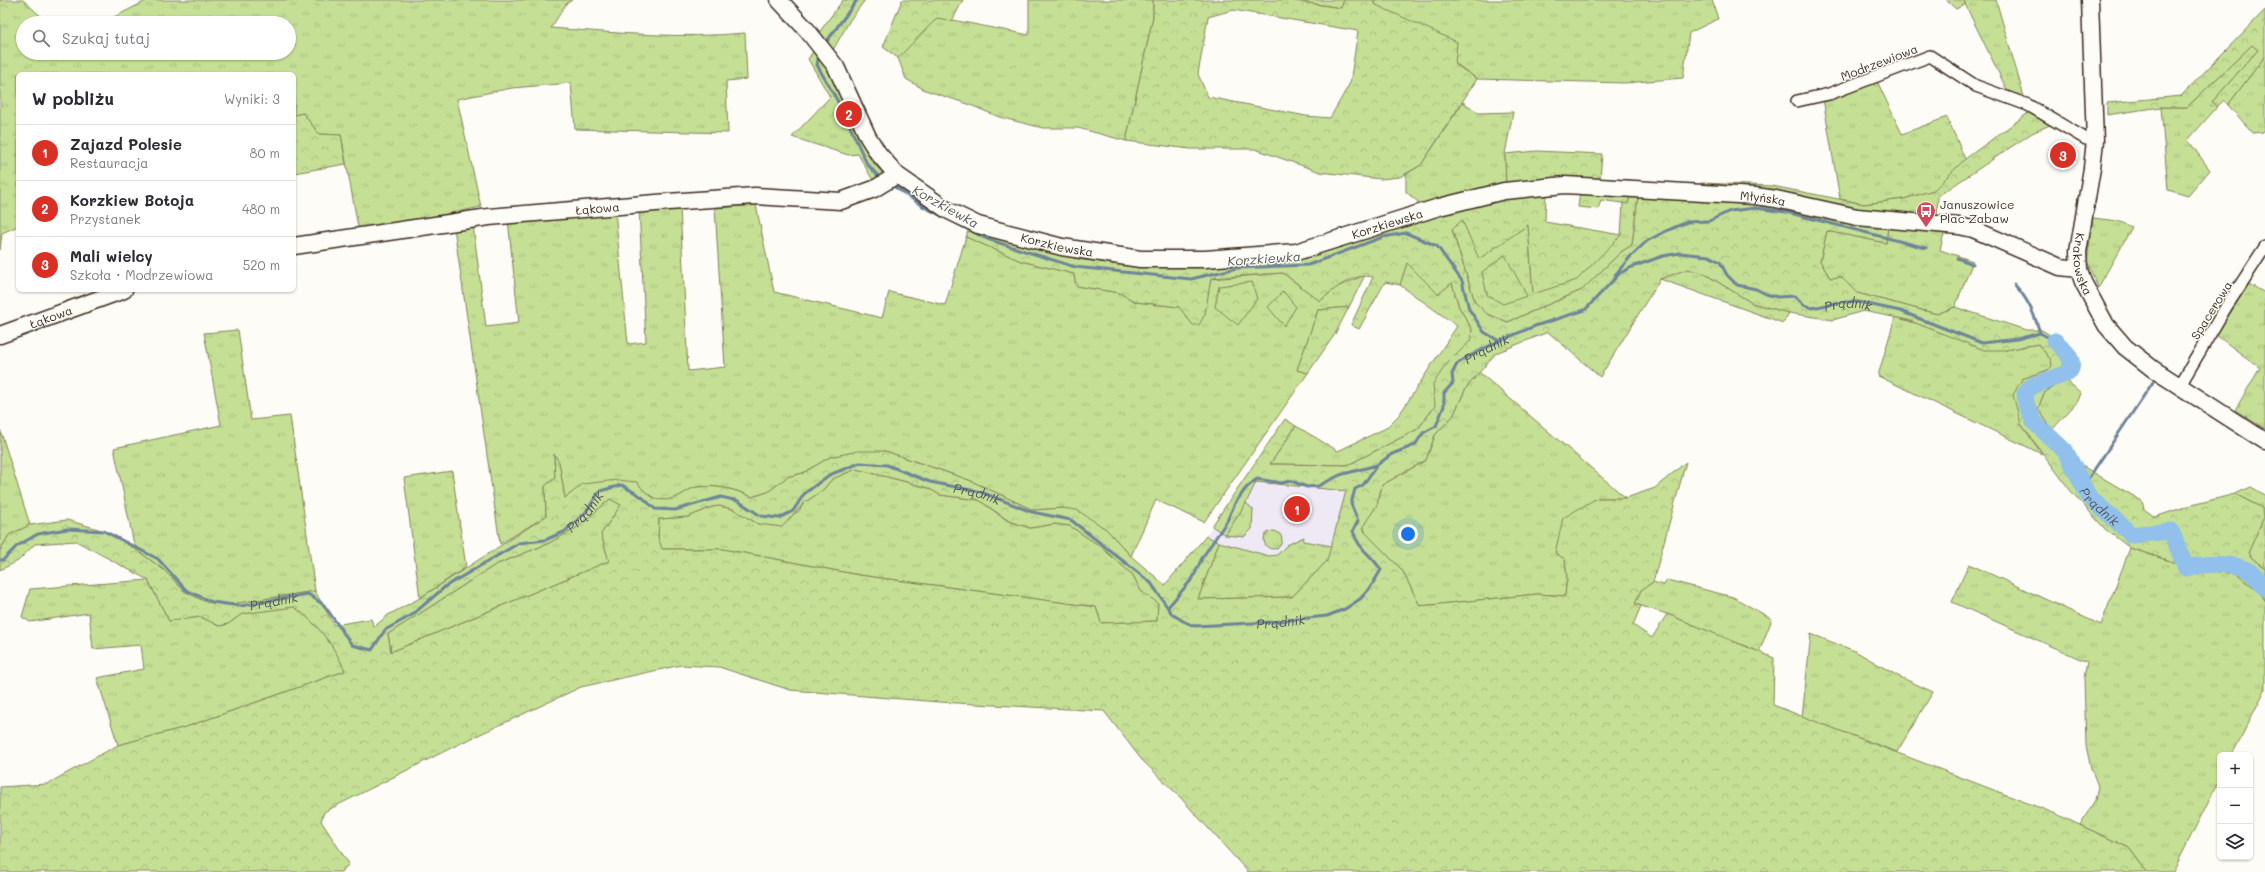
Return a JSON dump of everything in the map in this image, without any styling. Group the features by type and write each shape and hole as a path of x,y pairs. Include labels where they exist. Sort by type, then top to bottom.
{"street":[{"name":"Korzkiewska","path":"779,0 807,30 836,67 868,138 878,153 897,175 948,210 978,225 1062,247 1140,258 1205,259 1296,252 1439,207"},
{"name":"Krakowska","path":"2090,0 2095,141 2079,246 2079,269 2091,300 2115,337 2146,364 2265,441"},
{"name":"Modrzewiowa","path":"1797,101 1829,94 1930,56 1976,86 2028,105 2086,139 2095,141"},
{"name":"Łąkowa","path":"296,246 489,217 668,202 755,196 841,201 874,189 897,175"},
{"name":"Młyńska","path":"1439,207 1504,191 1565,185 1755,196 1776,199 1857,217 1959,226 1973,229 2060,267 2079,269"},
{"name":"Spacerowa","path":"2180,387 2226,307 2265,247"},
{"name":"Łąkowa","path":"0,335 118,292"}],"shaded area":[{"path":"1256,482 1346,491 1327,561 1292,597 1219,542 1206,536 1212,526 1225,535 1246,503"}],"green space":[{"path":"0,0 23,0 40,16 16,16 16,60 296,60 296,16 116,16 148,0 572,0 566,4 551,28 672,35 721,35 745,33 747,79 726,81 728,133 575,129 571,83 512,88 457,99 481,207 359,232 341,135 319,134 303,113 296,115 296,72 16,72 16,227 2,233 0,250"},
{"path":"843,0 865,0 850,20 833,50 818,34"},
{"path":"902,0 963,0 952,21 937,18 898,58 883,47"},
{"path":"1029,0 1153,0 1153,17 1126,141 1078,128 1043,128 999,117 968,104 925,90 906,79 898,58 937,17 1029,35"},
{"path":"1153,0 1288,0 1341,8 1344,0 1374,0 1374,4 1457,42 1455,64 1477,79 1421,165 1400,177 1381,179 1320,172 1255,149 1190,149 1126,141 1153,17","holes":["1233,10 1358,31 1350,83 1330,118 1306,116 1208,97 1198,74 1208,17"]},
{"path":"1288,0 1344,0 1342,8"},
{"path":"1374,0 1712,0 1718,19 1689,33 1683,78 1625,83 1477,79 1374,4"},
{"path":"1946,0 1963,0 1966,4 1956,9"},
{"path":"1963,0 1996,0 2025,100 2008,92"},
{"path":"2265,10 2265,56 2228,105 2224,100 2217,107 2212,102 2258,50 2252,45 2187,107 2161,107 2107,115 2107,103 2181,96"},
{"path":"2252,45 2258,50 2212,102 2217,107 2188,140 2210,170 2188,196 2168,190 2161,107 2187,107"},
{"path":"814,50 828,68 870,159 884,175 875,184 858,154 848,155 792,137 830,97 808,59"},
{"path":"2265,56 2265,129 2263,132 2253,133 2228,105"},
{"path":"1877,81 1902,134 1947,117 1965,159 1934,190 1904,199 1864,204 1840,199 1823,99"},
{"path":"1463,102 1479,113 1513,112 1505,154 1506,185 1423,206 1406,192 1406,174 1421,165"},
{"path":"2031,111 2052,124 2032,133 1938,196 1937,219 1864,211 1700,187 1701,183 1772,186 1864,204 1904,199 1934,190 1965,159"},
{"path":"303,113 319,134 341,135 346,164 296,173 296,115"},
{"path":"1537,151 1602,154 1600,179 1506,185 1505,154"},
{"path":"1546,192 1545,222 1621,235 1577,280 1533,294 1528,225 1479,259 1462,220 1452,230 1475,302 1487,314 1508,322 1582,290 1621,252 1632,245 1638,196 1777,205 1888,226 1886,243 1827,231 1820,261 1830,278 1841,277 1857,293 1937,314 1955,307 2026,330 2042,330 2061,342 2076,359 2079,370 2044,393 2038,409 2077,463 2142,501 2144,509 2155,517 2188,506 2235,494 2262,508 2263,519 2248,553 2265,569 2265,600 2258,590 2236,574 2195,569 2130,548 2105,529 2070,490 2021,424 2013,395 2022,379 2048,370 2052,366 2051,360 2038,344 2006,350 1984,350 1908,320 1863,311 1833,320 1789,313 1752,303 1705,274 1688,269 1660,279 1600,377 1548,332 1496,353 1466,388 1453,416 1435,435 1426,460 1382,485 1377,505 1364,525 1364,531 1402,570 1420,606 1537,594 1565,596 1567,577 1565,559 1555,553 1563,518 1597,498 1626,498 1655,488 1686,462 1653,582 1641,590 1635,604 1641,606 1633,625 1652,638 1667,614 1774,658 1773,705 2056,814 2129,848 2147,872 1248,872 1179,796 1141,759 1104,711 939,702 790,690 719,667 681,665 581,687 457,745 324,812 321,821 349,864 341,872 0,872 0,787 47,784 118,745 186,727 345,671 336,653 324,635 310,620 294,607 242,614 228,624 219,626 201,617 169,621 148,580 76,541 35,544 18,561 0,570 0,551 9,535 30,525 67,520 105,531 135,549 164,570 184,591 206,602 226,605 315,591 334,625 371,619 374,627 388,615 420,598 546,516 545,486 555,478 554,454 559,462 565,498 583,484 617,480 637,482 646,493 656,499 668,500 696,487 726,488 752,497 768,492 787,477 803,473 830,457 858,451 885,451 969,480 1033,510 1063,508 1077,510 1106,529 1131,556 1165,585 1206,536 1219,542 1198,599 1292,597 1327,561 1346,491 1256,482 1246,503 1225,535 1212,526 1285,419 1296,426 1270,464 1348,465 1418,429 1435,406 1433,384 1445,366 1471,340 1472,329 1459,307 1452,283 1438,294 1407,263 1400,285 1385,282 1359,329 1351,325 1373,277 1366,276 1352,279 1332,291 1320,301 1283,273 1211,278 1205,314 1199,325 1193,325 1179,307 1136,302 1120,293 1076,286 1074,274 1021,261 966,237 969,228 1023,246 1083,260 1150,267 1280,260 1502,194","holes":["856,469 928,488 940,495 979,500 1009,521 1030,528 1055,524 1070,526 1100,546 1133,575 1141,591 1158,603 1157,621 1101,623 1096,607 859,575 723,549 662,549 658,537 659,519 688,517 712,507 719,506 733,509 758,524 782,527 804,503 823,490 832,479","610,499 621,505 601,534 609,561 391,652 388,634 495,565 547,544 575,529"]},
{"path":"1580,192 1630,196 1628,204 1601,200 1598,209 1578,207"},
{"path":"1630,196 1638,196 1632,245 1621,252 1582,290 1508,322 1487,314 1475,302 1452,229 1462,220 1528,224 1533,294 1621,235 1623,203 1628,203"},
{"path":"756,205 774,292 882,318 889,292 945,305 966,237 1021,261 1074,274 1076,286 1120,293 1136,302 1179,307 1205,314 1210,279 1283,273 1320,301 1337,287 1365,275 1349,307 1318,310 1297,370 1308,373 1204,522 1156,500 1131,556 1106,529 1063,508 1033,510 969,480 885,451 830,457 803,473 787,477 768,492 752,497 726,488 696,487 668,500 656,499 646,493 637,482 565,499 559,462 554,455 555,478 545,486 546,516 500,544 454,228 473,225 486,327 519,323 508,220 615,211 628,344 646,342 639,209 680,206 688,371 725,367 715,208"},
{"path":"2093,218 2118,221 2132,227 2098,288 2087,261"},
{"path":"1888,226 1945,229 1940,250 1973,261 1955,307 1937,314 1856,293 1841,277 1830,278 1820,261 1827,231 1886,243"},
{"path":"1505,255 1527,296 1503,304 1487,295 1482,272"},
{"path":"1407,262 1438,294 1452,283 1459,307 1472,329 1471,340 1445,366 1435,406 1418,429 1348,465 1270,464 1296,426 1338,451 1386,428 1399,415 1457,326 1400,285"},
{"path":"1688,268 1705,274 1752,303 1789,313 1783,323 1660,279"},
{"path":"1252,282 1257,299 1238,325 1215,307 1219,286"},
{"path":"2249,284 2265,293 2265,429 2235,410 2260,368 2216,335"},
{"path":"1283,291 1296,307 1284,326 1268,307"},
{"path":"1349,307 1335,334 1308,373 1297,370 1318,310"},
{"path":"1895,317 2006,350 2038,344 2051,360 2052,366 2048,370 2022,379 2021,424 2042,454 1878,376"},
{"path":"238,330 251,420 290,416 315,591 226,605 206,602 183,591 164,570 135,549 114,448 221,425 204,333"},
{"path":"1479,372 1626,498 1597,498 1565,559 1567,577 1565,596 1537,594 1420,606 1402,570 1367,535 1364,527 1365,523 1377,504 1382,485 1426,460 1435,435 1453,416 1466,388"},
{"path":"2065,379 2081,393 2078,401 2052,430 2038,409 2044,393"},
{"path":"0,429 30,525 9,535 0,551"},
{"path":"856,469 928,488 940,495 979,500 1008,521 1030,528 1055,524 1070,526 1100,546 1133,575 1141,591 1158,602 1157,621 1101,623 1096,607 859,575 723,549 661,549 658,537 659,519 688,517 712,507 719,506 733,509 758,524 798,512 804,503 823,490 832,479"},
{"path":"452,471 466,567 420,598 404,478"},
{"path":"2251,487 2265,495 2265,569 2248,553 2263,519 2262,508 2235,494"},
{"path":"610,499 621,505 601,534 609,561 391,652 388,634 495,565 547,544 575,529"},
{"path":"1246,503 1253,509 1252,529 1244,537 1225,535"},
{"path":"1269,531 1277,531 1282,536 1280,547 1277,549 1269,549 1264,544 1264,536"},
{"path":"1304,537 1303,541 1332,546 1327,561 1292,597 1198,599 1219,542 1269,556 1277,555 1287,545"},
{"path":"2130,548 2195,569 2236,574 2258,590 2265,600 2265,690 2234,752 2217,752 2217,784 2173,872 2147,872 2129,848 2080,825 2095,800 2098,786 2091,768 2086,746 2084,678 2087,662 1952,602 1969,564 2101,625"},
{"path":"148,580 169,621 201,617 219,626 228,624 242,614 294,606 318,627 331,644 345,671 186,727 118,745 97,678 144,669 141,645 93,649 89,613 30,622 22,617 30,589"},
{"path":"1667,580 1733,597 1772,619 1759,652 1667,614 1635,604 1641,590 1653,582 1664,585"},
{"path":"1811,634 1855,651 1898,676 1933,692 1897,752 1802,717"}],"waterway":[{"name":"Korzkiewka","path":"827,41 857,0"},
{"name":"Korzkiewka","path":"819,54 817,65 841,107 867,164 880,178"},
{"name":"Korzkiewka","path":"892,185 924,207 987,239 1075,267 1191,279 1237,268 1308,265 1383,237 1406,233 1437,246 1462,281 1469,309 1484,332 1499,341"},
{"path":"1615,275 1631,256 1647,241 1664,232 1687,222 1709,221 1730,211 1755,208 1786,212 1926,248"},
{"name":"Prądnik","path":"0,560 3,560 17,546 38,534 67,529 104,531 158,559 186,590 212,602 241,606 308,594 324,605 352,645 372,650 385,630 412,615 446,586 519,543 545,540 564,532 585,513 600,491 622,485 642,497 655,509 675,510 721,497 738,501 761,516 779,518 793,511 804,494 829,475 860,463 887,465 930,482 981,492 1032,512 1071,520 1151,583 1172,614 1194,626 1272,622 1327,616 1345,609 1360,599 1370,588 1381,570 1358,542 1353,531 1358,521 1351,504 1355,489 1363,485 1377,465 1392,454 1415,445 1423,433 1436,426 1444,406 1444,393 1453,383 1452,374 1457,364 1499,341 1535,326 1585,310 1620,273 1632,267 1663,256 1680,253 1709,256 1720,262 1727,275 1737,285 1756,289 1777,297 1795,296 1804,305 1812,308 1842,302 1858,302 1900,311 1982,343 2017,339 2040,333 2055,341"},
{"path":"1957,258 1973,264"},
{"path":"2014,284 2030,307 2040,333"},
{"name":"Prądnik","path":"2055,341 2069,356 2071,360 2071,369 2068,373 2032,386 2025,394 2026,404 2034,422 2066,452 2089,497 2132,535 2171,531 2186,568 2218,564 2236,566 2253,573 2265,588"},
{"path":"2084,485 2153,382"},
{"path":"1168,607 1193,578 1202,558 1227,521 1235,503 1247,487 1257,479 1281,483 1291,481 1307,487 1318,486 1340,475 1377,465"}],"place":[{"name":"Korzkiew Botoja","path":"849,114"},
{"name":"Mali wielcy","path":"2063,155"},
{"name":"Januszowice Plac Zabaw","path":"1926,228"},
{"name":"Zajazd Polesie","path":"1297,509"}]}
